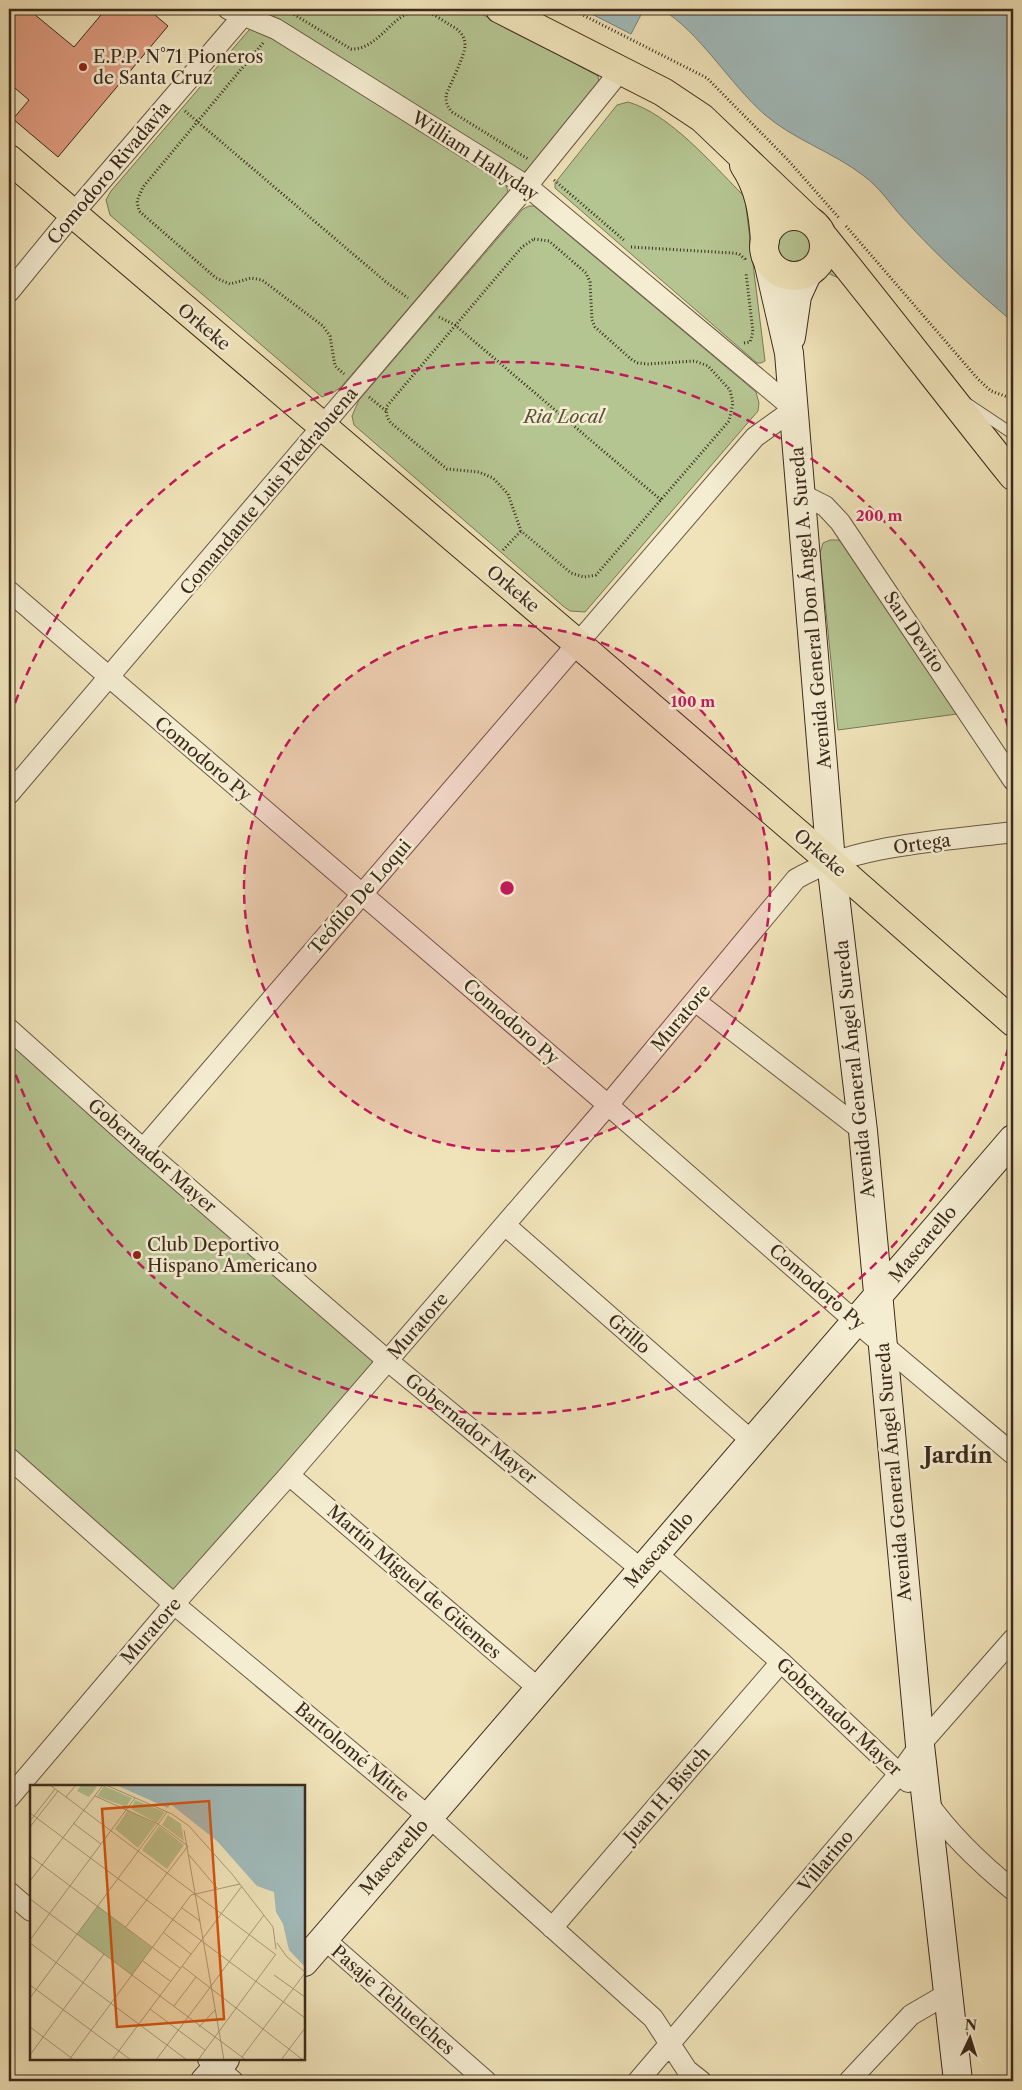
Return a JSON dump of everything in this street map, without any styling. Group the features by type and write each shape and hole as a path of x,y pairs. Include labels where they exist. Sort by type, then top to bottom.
{"main road":[{"path":"500,9 663,92 702,118 730,143 815,227 892,320 1013,476"},
{"path":"730,143 750,174 758,191 763,210 767,251 774,268 789,276 810,272 838,278 860,293 892,320"},
{"name":"Orkeke","path":"9,159 72,215 832,862 1013,1022"},
{"path":"767,251 768,232 781,220 790,217 815,227 824,246 823,256 810,272"},
{"name":"Avenida General Don Ángel A. Sureda","path":"767,251 789,353 832,862"},
{"name":"Avenida General Don Ángel A. Sureda","path":"789,353 797,296 810,272"},
{"name":"Avenida General Ángel Sureda","path":"832,862 863,1131 920,1744 958,2081"},
{"name":"Mascarello","path":"305,1961 1013,1138"}],"street":[{"name":"William Hallyday","path":"240,11 276,29 527,186 794,408"},
{"name":"Comodoro Rivadavia","path":"9,292 72,215 171,100 240,11"},
{"path":"538,166 621,70"},
{"name":"Comandante Luis Piedrabuena","path":"9,794 323,428 527,186 538,166"},
{"name":"Teófilo De Loqui","path":"143,1149 756,437 794,408"},
{"name":"San Devito","path":"802,495 825,506 840,522 1013,780"},
{"name":"Comodoro Py","path":"9,591 109,679 608,1105 856,1322 1013,1454"},
{"name":"Ortega","path":"832,862 881,850 1013,832"},
{"name":"Muratore","path":"9,1798 174,1604 289,1476 608,1105 796,879 832,862"},
{"path":"695,1000 863,1131"},
{"name":"Gobernador Mayer","path":"9,1029 143,1149 388,1361 781,1662 900,1773 974,1857 1013,1890"},
{"name":"Grillo","path":"505,1225 753,1442"},
{"name":"Bartolomé Mitre","path":"9,1458 174,1604 429,1817 653,2018 688,2070 701,2081"},
{"name":"Martín Miguel de Güemes","path":"289,1476 538,1688"},
{"name":"Villarino","path":"638,2081 900,1773 920,1744 1013,1639"},
{"name":"Juan H. Bistch","path":"552,1928 781,1662"},
{"path":"9,1892 30,1910"},
{"name":"Pasaje Tehuelches","path":"323,1938 486,2081"},
{"path":"849,2081 911,2015 947,1994"}],"lane":[{"path":"940,384 1013,434"}],"path":[{"path":"285,9 351,49 360,49 368,46 405,14 416,10 425,10 458,29 463,36 466,46 446,95 448,108 538,166"},
{"path":"571,9 643,45"},
{"path":"276,29 143,187 137,201 139,211 216,278 230,284 251,278 262,280 323,326 330,336 335,366 386,411"},
{"path":"171,100 386,282 422,309 455,325 660,500"},
{"path":"534,239 549,241 586,273 590,282 592,320 595,328 632,360 648,364 695,360 708,366 730,390 733,403 732,415 729,421 596,575 584,577 571,573 521,531 508,494 493,478 479,472 447,469 391,423 386,411 387,406 522,247 534,239"},
{"path":"632,247 732,253 739,254 745,259 753,332 750,342 745,344"},
{"path":"487,567 521,531"}],"green space":[{"path":"273,9 472,9 598,76 599,82 528,171 519,172 275,22"},
{"path":"257,27 505,181 508,192 341,387 322,397 110,215 106,200 111,191 249,30"},
{"path":"628,102 644,108 675,128 704,155 745,199 765,361 757,363 555,188 555,183 617,105"},
{"name":"Ria Local","path":"534,206 756,392 759,403 758,411 585,612 570,611 563,606 354,425 352,416 359,400 523,209"},
{"path":"799,224 806,227 812,233 815,244 814,252 806,261 799,264 791,264 784,261 776,252 775,240 778,233 787,225"},
{"path":"829,251 850,283 816,268 823,262"},
{"path":"830,540 838,540 848,546 957,714 838,730 820,553 823,543"},
{"name":"Club Deportivo Hispano Americano","path":"9,1029 388,1361 174,1604 9,1458"}],"water":[{"path":"582,9 644,9 631,34"},
{"path":"661,9 1013,9 1013,322 943,259 870,181 840,160 788,131 764,114 738,88 688,30"}],"building":[{"name":"E.P.P. N°71 Pioneros de Santa Cruz","path":"9,9 28,9 74,47 106,9 160,9 155,15 168,26 58,157 13,119 29,100 9,83"},
{"path":"9,1063 14,1069 9,1075"}],"place":[{"name":"E.P.P. N°71 Pioneros de Santa Cruz","path":"83,67"},
{"name":"Club Deportivo Hispano Americano","path":"137,1255"}],"district":[{"name":"Jardín","path":"958,1455"}]}
